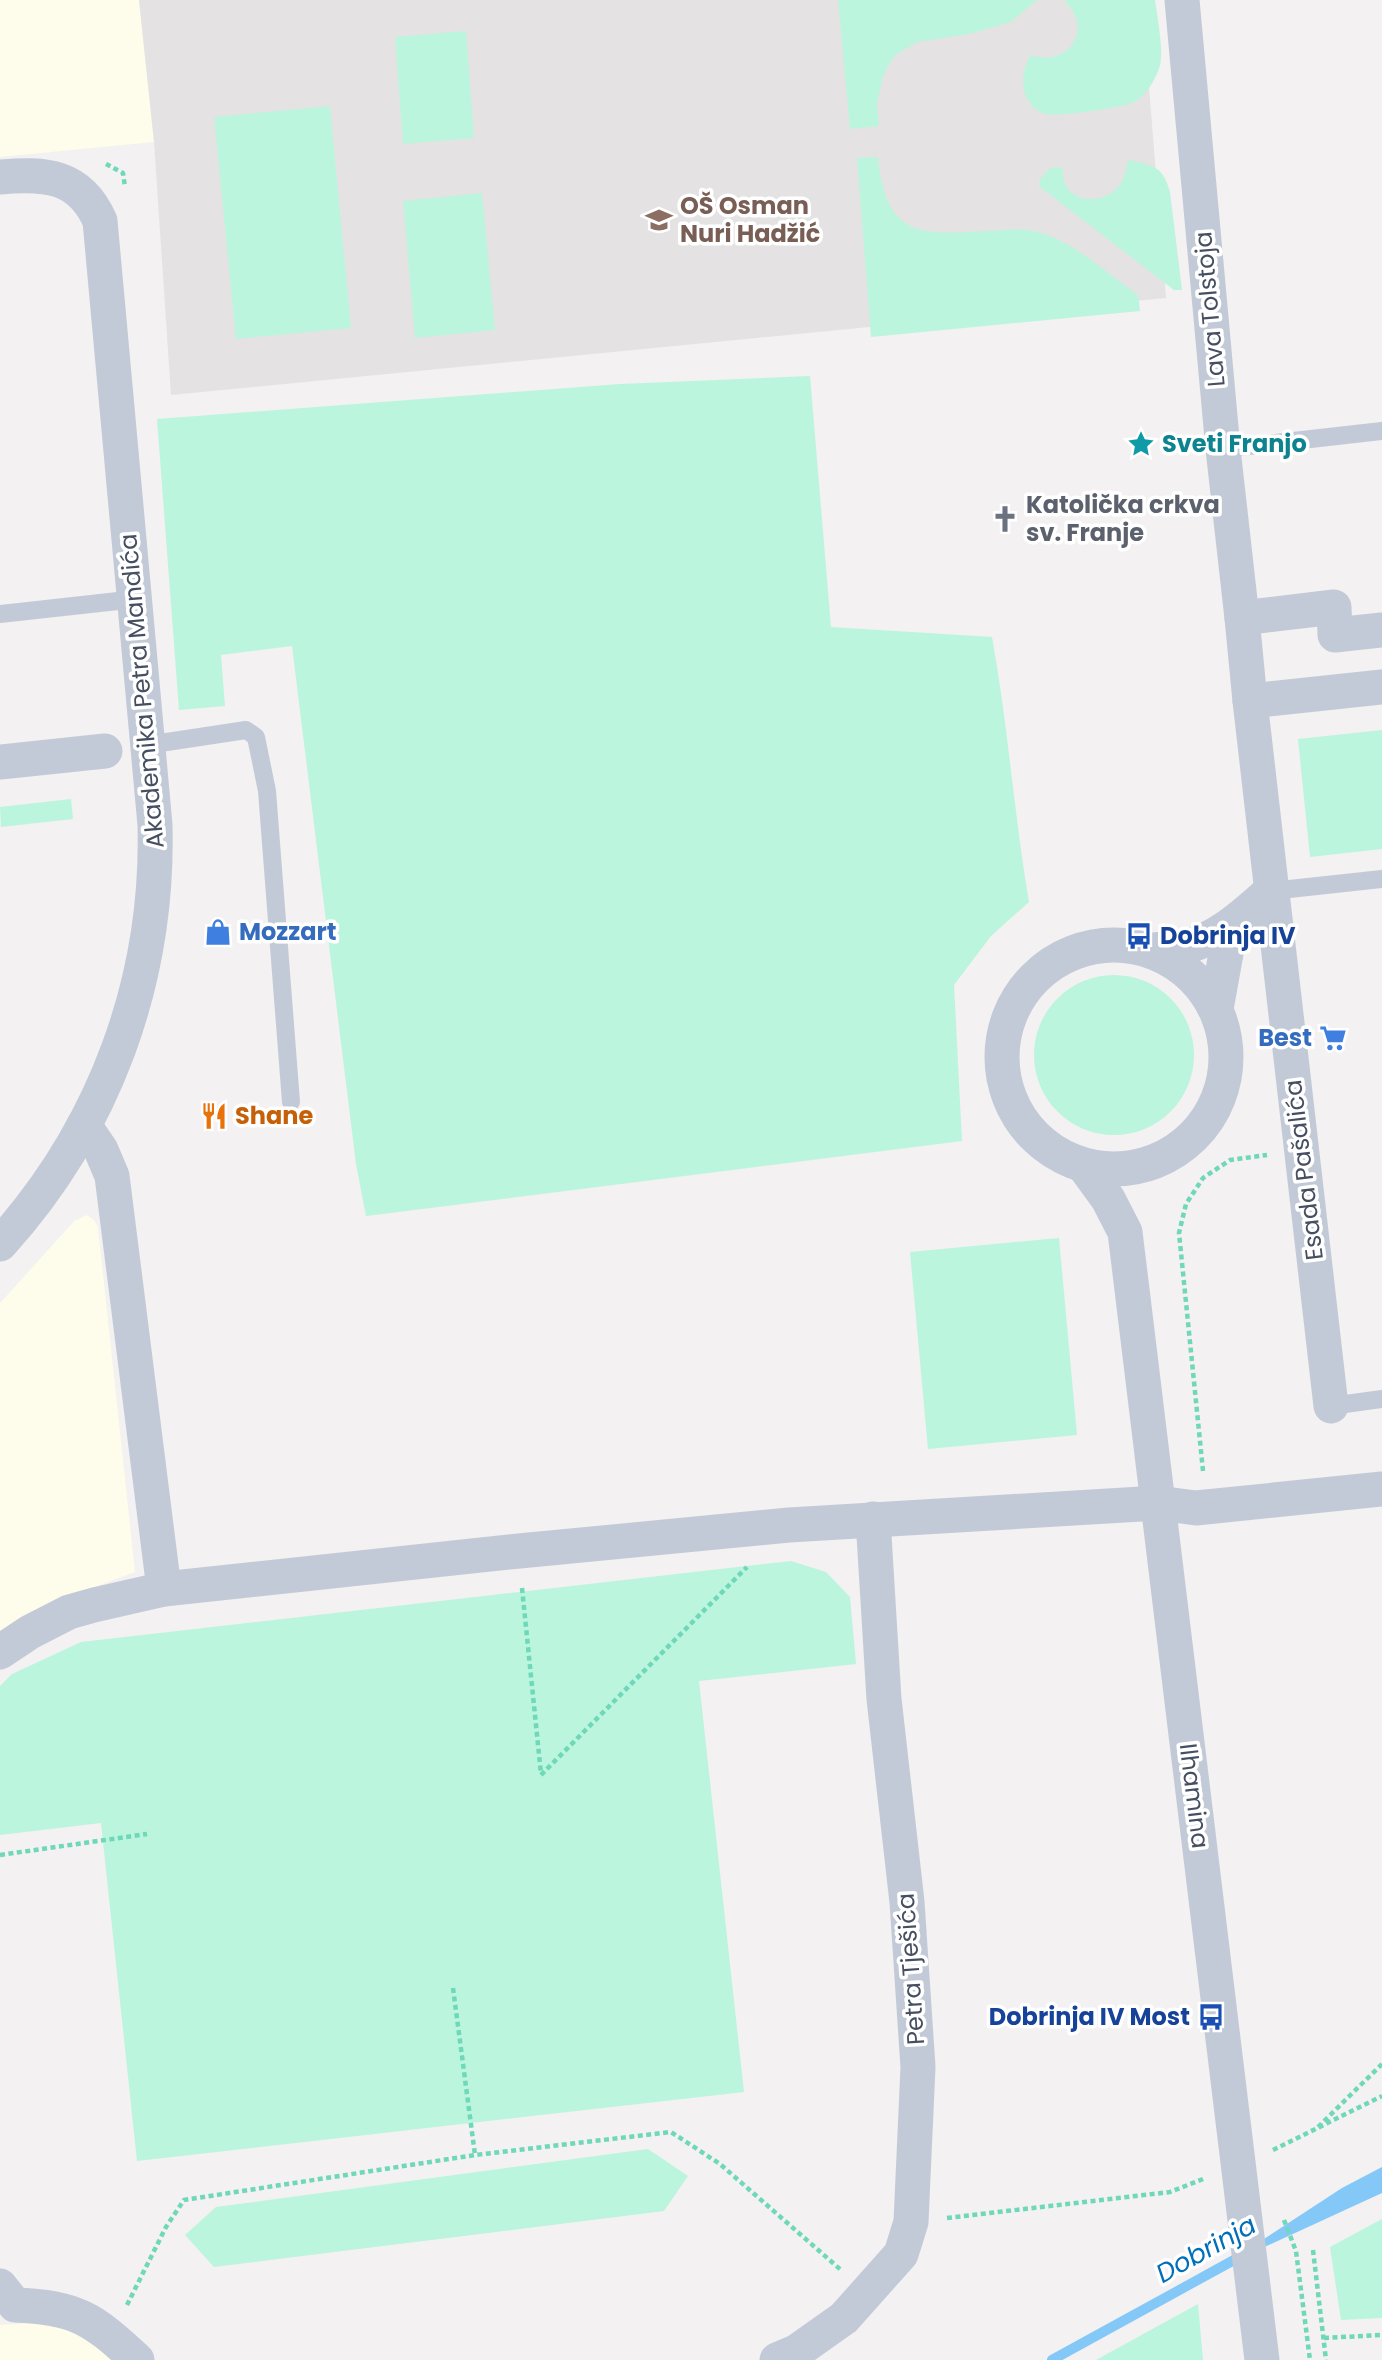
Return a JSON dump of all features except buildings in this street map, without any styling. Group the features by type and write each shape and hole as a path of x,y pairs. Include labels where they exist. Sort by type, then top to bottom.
{"street":[{"name":"Lava Tolstoja","path":"1182,0 1223,449 1250,701"},
{"name":"Akademika Petra Mandića","path":"0,177 42,175 75,186 89,199 100,221 136,599 156,857 146,955 121,1046 84,1125 43,1191 0,1244"},
{"path":"1242,618 1334,607 1335,635 1382,630"},
{"path":"1250,701 1382,687"},
{"name":"Esada Pašalića","path":"1250,701 1331,1406"},
{"path":"0,762 105,751"},
{"path":"1151,950 1185,947 1209,938 1244,916 1272,891"},
{"path":"1216,1009 1227,948 1244,916"},
{"path":"1105,944 1128,944 1151,950 1190,973 1205,989 1216,1009 1226,1038 1226,1069 1219,1099 1203,1126 1182,1147 1154,1162 1119,1170 1084,1166 1048,1149 1025,1128 1010,1101 1001,1071 1002,1041 1010,1012 1026,986 1048,965 1075,951 1105,944"},
{"path":"84,1125 101,1150 112,1177 164,1589"},
{"name":"Ilhamina","path":"1154,1162 1134,1194 1125,1232 1262,2358"},
{"name":"Ilhamina","path":"1084,1166 1108,1199 1125,1232"},
{"path":"0,1653 30,1632 69,1612 164,1589 789,1525 1158,1503 1196,1508 1382,1489"},
{"name":"Petra Tješića","path":"777,2360 796,2353 852,2310 901,2254 911,2222 918,2067 907,1902 884,1699 873,1519"},
{"path":"5,2299 65,2310 91,2321 137,2360"}],"lane":[{"path":"1223,449 1382,431"},
{"path":"0,614 136,599"},
{"path":"147,745 246,730 256,737 267,791 291,1102"},
{"path":"1272,891 1382,879"},
{"path":"1331,1406 1382,1399"}],"path":[{"path":"1206,1507 1179,1233 1185,1204 1203,1178 1230,1160 1302,1150"},
{"path":"519,1551 541,1775 789,1525"},
{"path":"0,1855 147,1834"},
{"path":"453,1988 475,2155"},
{"path":"1314,2131 1382,2064"},
{"path":"911,2222 1170,2192 1240,2178 1314,2131 1382,2096"},
{"path":"125,2308 166,2227 184,2200 475,2155 671,2132 720,2164 813,2246"},
{"path":"1282,2214 1295,2248 1310,2360"},
{"path":"1312,2250 1326,2360"},
{"path":"1324,2338 1382,2335"}],"shaded area":[{"path":"0,0 139,0 154,142 0,157"},
{"name":"OŠ Osman Nuri Hadžić","path":"139,0 1142,0 1166,298 171,395 154,142"},
{"path":"87,1215 98,1227 135,1572 55,1602 0,1636 0,1303 74,1221"},
{"path":"62,2321 125,2360 0,2360 0,2325"}],"green space":[{"path":"838,0 1037,0 1011,22 969,34 917,42 894,56 883,76 877,104 879,126 850,129"},
{"path":"1066,0 1155,0 1161,43 1160,65 1150,87 1137,100 1089,111 1046,114 1037,110 1026,97 1024,71 1031,55 1045,58 1056,56 1066,51 1077,34 1077,23"},
{"path":"466,31 474,138 403,144 395,37"},
{"path":"330,106 351,328 236,339 214,117"},
{"path":"878,157 882,184 889,203 898,217 910,226 944,233 1017,229 1047,235 1075,249 1138,295 1140,311 871,337 857,158"},
{"path":"1128,160 1156,168 1167,183 1182,290 1174,290 1040,187 1039,181 1050,168 1062,167 1065,184 1075,195 1088,199 1102,197 1121,184"},
{"path":"482,193 495,330 415,338 403,201"},
{"path":"810,376 831,627 992,637 1029,902 991,936 954,985 962,1141 366,1216 356,1164 292,646 221,655 225,706 179,710 157,419 620,384"},
{"path":"1382,730 1382,849 1310,857 1298,739"},
{"path":"71,799 73,819 1,827 0,807"},
{"path":"1114,975 1145,981 1170,999 1188,1024 1194,1055 1188,1086 1170,1111 1145,1129 1114,1135 1083,1129 1058,1111 1040,1086 1034,1055 1040,1024 1058,999 1083,981"},
{"path":"1059,1238 1077,1435 928,1449 910,1252"},
{"path":"791,1561 826,1572 850,1597 856,1664 699,1681 744,2092 137,2161 101,1823 0,1835 0,1686 12,1674 81,1642"},
{"path":"648,2149 688,2176 664,2211 214,2267 185,2235 216,2207"},
{"path":"1382,2219 1382,2318 1341,2320 1330,2247"},
{"path":"1198,2304 1203,2360 1096,2360"}],"water":[{"name":"Dobrinja","path":"1382,2167 1382,2193 1221,2267 1342,2188"}],"waterway":[{"name":"Dobrinja","path":"1052,2360 1234,2260"}],"place":[{"name":"OŠ Osman Nuri Hadžić","path":"659,220"},
{"name":"Sveti Franjo","path":"1141,444"},
{"name":"Katolička crkva sv. Franje","path":"1005,519"},
{"name":"Mozzart","path":"218,932"},
{"name":"Dobrinja IV","path":"1139,936"},
{"name":"Best","path":"1333,1038"},
{"name":"Shane","path":"214,1116"},
{"name":"Dobrinja IV Most","path":"1211,2017"}]}
